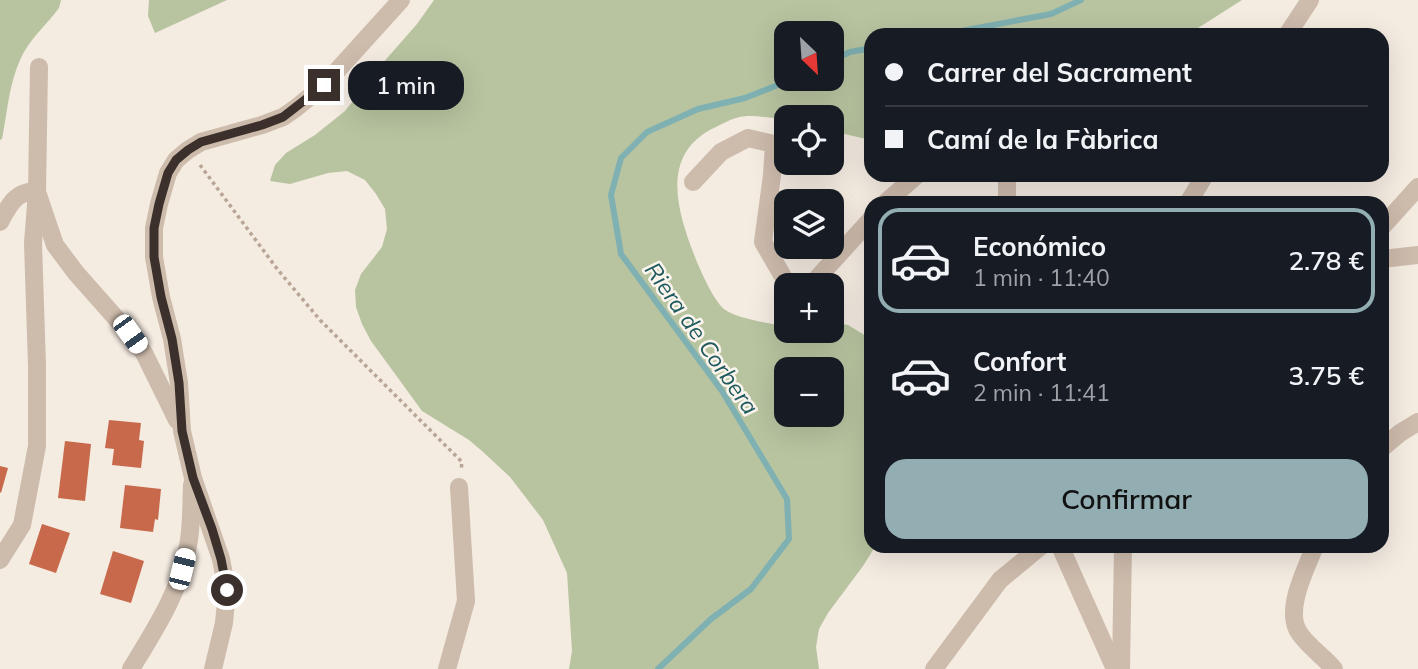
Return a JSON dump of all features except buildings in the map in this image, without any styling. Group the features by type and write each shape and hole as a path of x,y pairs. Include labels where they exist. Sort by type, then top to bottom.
{"street":[{"path":"214,669 224,623 227,590 218,549 193,478 182,431 179,383 172,339 154,257 154,228 159,204 168,173 176,160 201,142 283,117 324,85 401,0"},
{"path":"1292,28 1310,0"},
{"path":"0,560 22,524 37,446 33,243 37,192 39,67"},
{"path":"693,181 720,152 748,138 774,144 763,242 781,273"},
{"path":"893,196 909,182"},
{"path":"1389,219 1418,187"},
{"path":"0,222 14,198 27,191 37,192"},
{"path":"37,192 55,246 144,353 182,431"},
{"path":"822,273 864,227"},
{"path":"1389,258 1418,255"},
{"path":"1389,442 1418,422"},
{"path":"131,669 166,609 182,569 188,546 193,478"},
{"path":"447,669 466,601 459,486"},
{"path":"934,669 1000,580 1033,553"},
{"path":"1063,553 1115,669"},
{"path":"1121,669 1123,553"},
{"path":"1312,553 1293,616 1298,633 1334,669"}],"path":[{"path":"188,150 278,270 320,320 462,462 459,486"}],"green space":[{"path":"0,0 61,0 59,8 32,40 19,63 0,140"},
{"path":"149,0 227,0 155,33 148,16"},
{"path":"434,0 1242,0 1198,28 864,28 864,138 844,134 844,105 774,105 774,118 748,116 733,119 698,138 686,152 677,184 683,221 704,277 724,309 744,318 774,324 774,343 844,343 844,324 864,335 864,553 871,553 819,629 816,647 819,669 569,669 572,651 567,573 543,520 510,477 482,451 422,411 371,341 362,324 356,307 355,290 361,274 382,247 387,229 385,209 376,194 365,180 347,171 328,173 290,184 270,181 275,165 286,153 315,135 345,111"}],"waterway":[{"name":"Riera de Corbera","path":"977,28 1051,14 1081,0"},
{"name":"Riera de Corbera","path":"844,55 864,49"},
{"name":"Riera de Corbera","path":"658,669 711,619 751,589 789,539 787,499 722,391 621,254 611,195 621,158 647,132 698,109 745,98 774,87"}],"route":[{"path":"227,590 221,559 193,478 182,431 179,383 172,339 154,257 154,228 168,173 176,160 201,142 283,117 324,85"}]}
